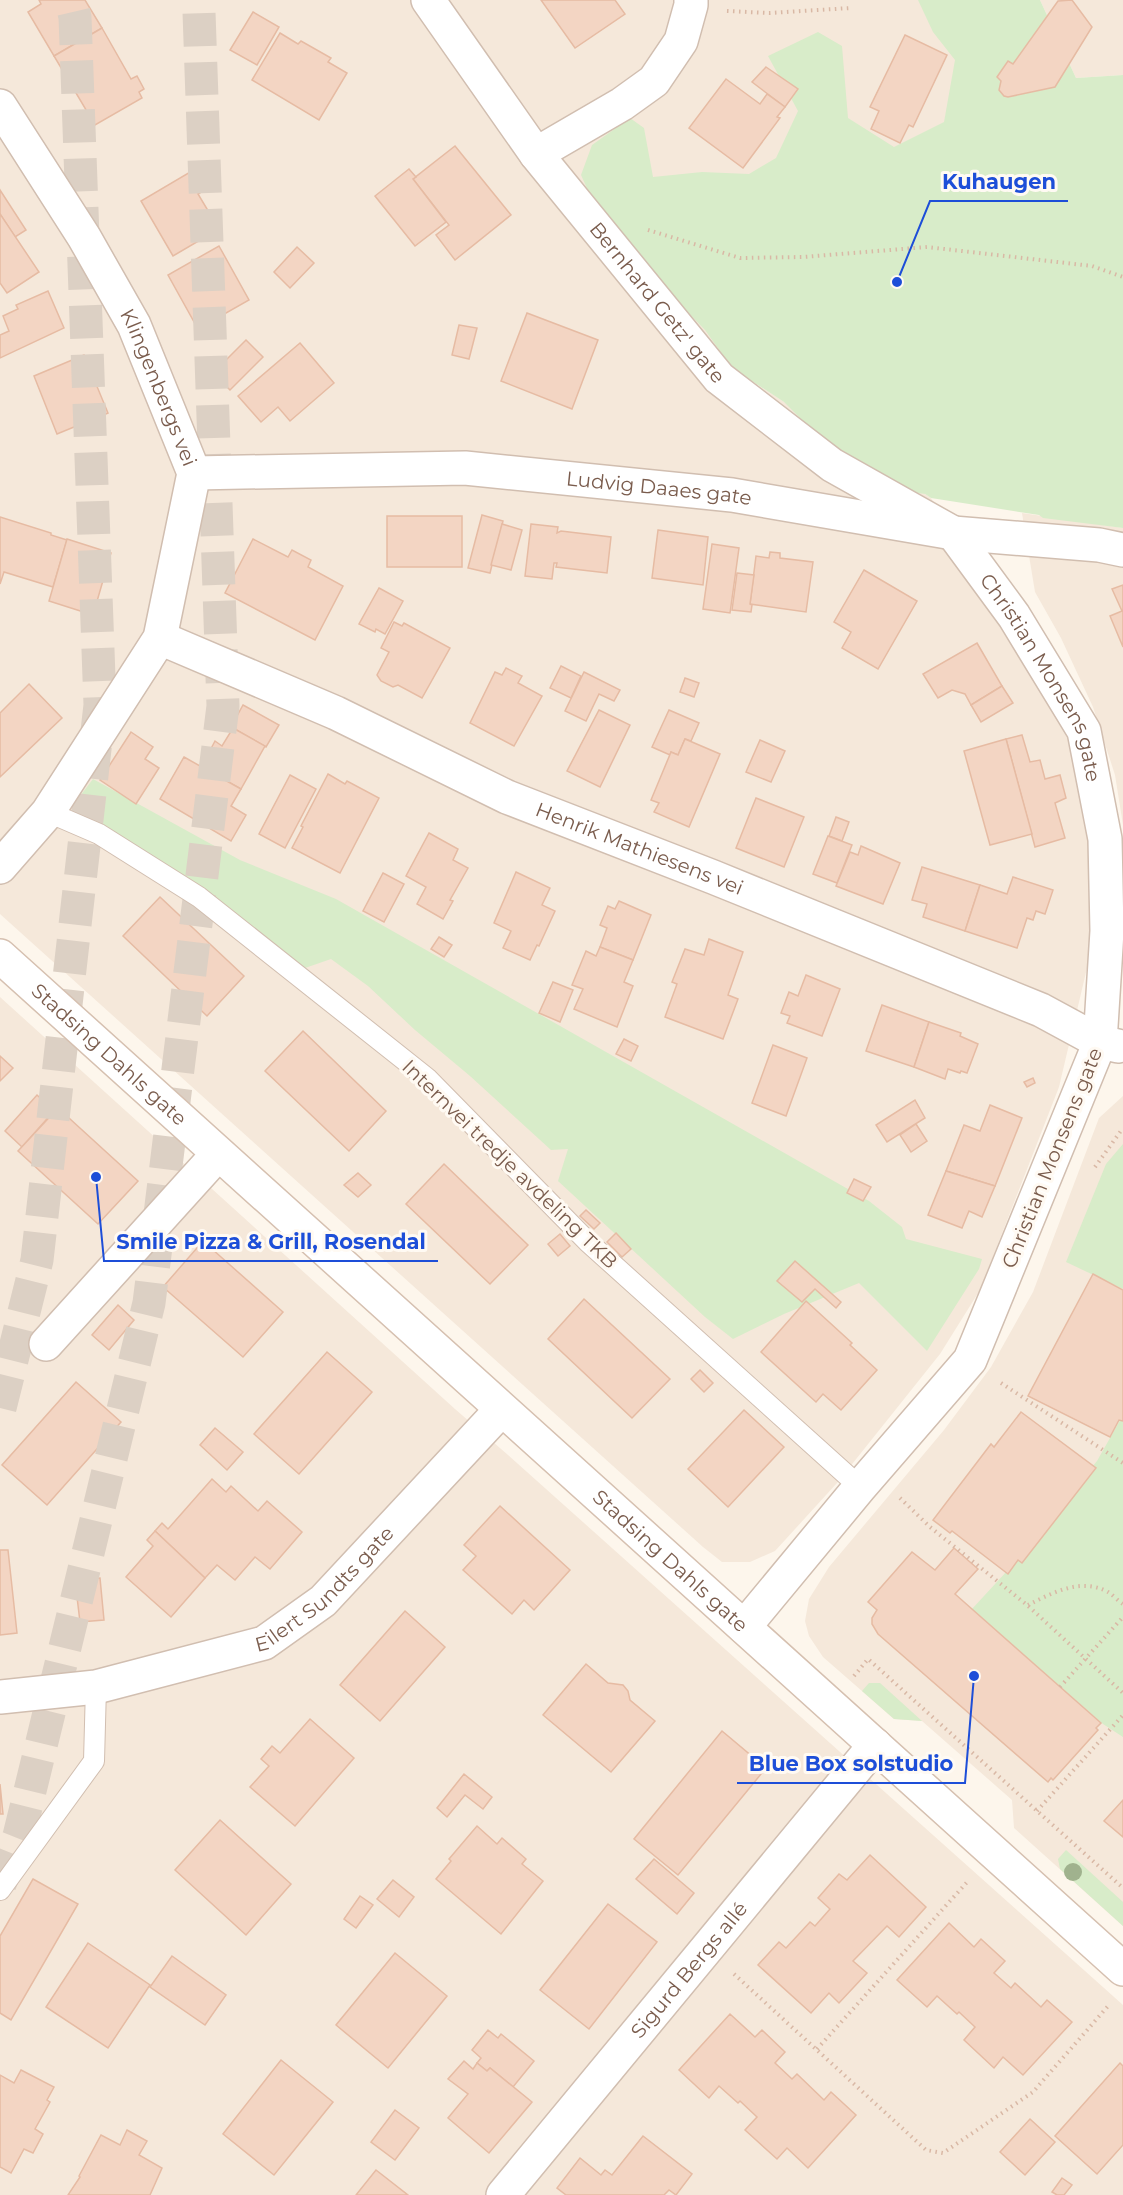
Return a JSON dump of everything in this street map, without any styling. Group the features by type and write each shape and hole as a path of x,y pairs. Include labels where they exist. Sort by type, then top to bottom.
{"street":[{"name":"Bernhard Getz' gate","path":"428,0 536,154 719,378 832,465 953,533"},
{"path":"536,154 622,104 654,81 681,40 691,3"},
{"name":"Klingenbergs vei","path":"0,106 84,237 134,325 194,473 160,638 48,812 0,867"},
{"name":"Ludvig Daaes gate","path":"194,473 465,468 732,495 953,533 1099,545 1123,550"},
{"name":"Christian Monsens gate","path":"744,1627 860,1487 970,1360 1112,1044 1105,839 1084,731 1014,616 953,533"},
{"name":"Henrik Mathiesens vei","path":"160,638 336,713 507,797 713,877 1041,1010 1112,1044"},
{"name":"Stadsing Dahls gate","path":"0,956 1123,1969"},
{"path":"45,1344 218,1154"},
{"name":"Eilert Sundts gate","path":"0,1696 96,1687 264,1643 322,1601 501,1410"},
{"name":"Sigurd Bergs allé","path":"503,2195 875,1745"}],"lane":[{"name":"Internvei tredje avdeling TKB","path":"48,812 99,834 199,897 427,1078 588,1242 860,1487"},
{"path":"0,1890 94,1761 96,1687"}],"path":[{"path":"691,3 714,10 769,13 851,8"},
{"path":"646,229 740,258 803,257 927,247 1092,266 1123,277"},
{"path":"1095,1167 1123,1128"},
{"path":"996,1379 1123,1463"},
{"path":"930,1527 1028,1605 1123,1693"},
{"path":"1028,1605 1061,1589 1086,1587 1108,1592 1123,1604"},
{"path":"1060,1687 1123,1617"},
{"path":"850,1681 868,1659 1123,1888"},
{"path":"1037,1811 1123,1715"},
{"path":"817,2049 969,1880"},
{"path":"748,1986 926,2150 944,2153 1033,2092 1109,2005"}],"shaded area":[{"path":"0,0 992,0 950,187 732,368 931,498 1026,649 1067,733 1091,814 1091,951 1059,1087 980,1290 940,1354 837,1483 775,1551 750,1562 722,1562 703,1547 0,914"},
{"path":"1040,0 1123,0 1123,75 1076,78"},
{"path":"1022,513 1123,528 1123,825 1115,775 1093,707 1061,638 1035,592"},
{"path":"0,997 455,1409 1123,2005 1123,2195 0,2195"},
{"path":"1123,1096 1123,1926 1014,1828 1012,1800 922,1721 894,1719 823,1657 809,1636 805,1621 809,1599 829,1567 944,1430 991,1367 1033,1292 1099,1118"}],"green space":[{"path":"918,0 1040,0 1076,78 1123,75 1123,528 1043,518 1039,515 931,498 925,494 911,492 865,466 813,431 784,402 732,368 705,330 672,296 594,204 581,175 592,145 630,118 644,128 653,177 702,172 749,174 776,158 798,111 768,56 818,32 842,46 848,118 894,147 944,122 955,60 933,32"},
{"path":"93,779 240,860 336,899 869,1201 902,1227 906,1239 982,1259 979,1269 927,1351 859,1283 784,1314 733,1339 705,1317 558,1181 568,1149 551,1150 368,986 331,959 305,968 227,906 162,864 76,817 77,800"},
{"path":"1123,1144 1123,1289 1066,1262 1106,1164"},
{"path":"1123,1415 1123,1737 1103,1724 972,1609 1007,1571 1097,1461"},
{"path":"869,1683 880,1683 922,1721 894,1719 862,1691"},
{"path":"1066,1850 1123,1902 1123,1926 1060,1869 1058,1859"}],"building":[{"path":"39,0 85,0 102,28 54,56 28,12 41,4"},
{"path":"541,0 615,0 625,14 575,48"},
{"path":"1072,0 1092,27 1055,87 1004,96 999,90 1001,81 997,77 1008,61 1013,64 1058,1"},
{"path":"253,12 279,27 257,65 230,50"},
{"path":"102,28 131,79 137,76 144,89 139,92 142,98 95,125 54,56"},
{"path":"280,33 298,44 301,41 331,58 328,62 347,73 319,120 252,80"},
{"path":"905,35 947,55 913,127 909,125 900,143 871,129 879,111 870,107"},
{"path":"766,67 798,89 785,107 752,82"},
{"path":"726,79 760,104 767,94 785,107 777,117 780,118 743,168 689,128"},
{"path":"455,146 511,215 455,260 436,235 449,225 413,179"},
{"path":"202,165 213,185 198,194 219,229 173,256 141,201"},
{"path":"409,169 416,177 413,179 446,222 415,246 375,196"},
{"path":"0,190 26,230 15,237 0,214"},
{"path":"0,214 39,272 7,293 0,283"},
{"path":"219,246 249,300 198,329 168,275"},
{"path":"297,247 314,263 290,288 274,272"},
{"path":"48,291 64,328 0,358 0,335 9,331 3,316 18,309 16,305"},
{"path":"527,313 598,340 572,409 501,381"},
{"path":"459,325 477,328 469,359 452,355"},
{"path":"246,340 263,357 230,390 213,373"},
{"path":"300,343 334,383 290,421 278,407 261,422 238,396"},
{"path":"84,355 108,413 57,434 34,376"},
{"path":"482,515 503,521 490,573 468,568"},
{"path":"387,516 462,516 462,567 387,567"},
{"path":"0,517 67,540 53,587 4,572 0,584"},
{"path":"502,524 522,530 511,570 491,565"},
{"path":"531,524 558,527 557,533 561,531 611,537 607,573 556,567 557,563 554,563 552,579 525,576"},
{"path":"658,530 708,537 703,585 652,578"},
{"path":"67,539 111,553 93,615 49,601"},
{"path":"253,539 288,557 292,550 311,560 308,567 343,586 315,640 225,593"},
{"path":"712,544 739,548 730,613 703,609"},
{"path":"770,552 780,553 780,558 813,562 806,612 750,604 756,556 769,558"},
{"path":"864,570 917,601 878,669 842,648 851,632 834,622"},
{"path":"737,573 754,575 751,612 732,610"},
{"path":"1123,585 1123,611 1122,611 1112,589"},
{"path":"379,588 403,601 385,634 359,624"},
{"path":"1123,611 1123,647 1110,616"},
{"path":"394,622 402,626 404,623 450,648 422,698 398,685 393,687 381,681 377,675 389,652 381,648"},
{"path":"977,643 1002,686 971,705 965,694 952,690 938,698 923,674"},
{"path":"561,666 581,676 571,698 550,688"},
{"path":"506,668 522,676 518,683 542,696 514,746 470,723 495,672 502,675"},
{"path":"584,672 620,690 614,701 599,694 586,721 565,711"},
{"path":"685,678 699,683 694,697 680,692"},
{"path":"29,684 62,718 0,777 0,713"},
{"path":"1002,686 1013,703 981,722 971,705"},
{"path":"243,705 279,725 266,747 231,727"},
{"path":"599,710 630,725 600,787 567,771"},
{"path":"669,710 699,723 691,741 685,739 678,755 671,752 670,755 652,747"},
{"path":"233,728 265,746 241,789 209,771 213,765 205,760 215,741 222,746"},
{"path":"131,732 153,747 145,759 159,768 136,804 100,780"},
{"path":"1022,735 1030,762 1040,760 1045,779 1060,775 1066,798 1055,803 1065,838 1035,847 1006,739"},
{"path":"685,739 720,754 689,827 654,812 659,803 651,800 671,752 678,755"},
{"path":"1006,739 1032,834 990,845 964,751"},
{"path":"760,740 785,751 771,782 746,772"},
{"path":"184,757 241,789 231,806 246,815 231,841 160,799"},
{"path":"328,774 345,784 347,781 379,798 340,873 292,848"},
{"path":"290,775 316,789 285,848 259,834"},
{"path":"756,798 804,817 784,867 736,848"},
{"path":"836,817 849,822 842,841 829,836"},
{"path":"429,833 458,849 453,860 468,868 450,900 453,901 443,919 417,904 426,887 406,876"},
{"path":"828,836 852,845 837,883 813,874"},
{"path":"861,846 900,863 883,904 836,886 850,852 858,855"},
{"path":"922,867 980,885 965,931 923,917 927,904 912,900"},
{"path":"516,872 550,888 542,905 555,911 530,960 503,948 511,931 494,923"},
{"path":"383,873 404,884 384,922 363,911"},
{"path":"1013,877 1053,890 1045,914 1036,911 1033,920 1027,918 1017,948 965,931 980,885 1007,894"},
{"path":"160,897 244,976 207,1016 123,936"},
{"path":"619,901 651,915 633,960 600,947 607,928 600,925 608,906 615,909"},
{"path":"439,937 452,945 444,957 431,949"},
{"path":"709,939 743,952 728,995 738,999 723,1039 665,1017 677,984 672,982 685,949 704,955"},
{"path":"600,947 633,960 624,982 633,986 617,1027 574,1009 583,989 572,985 586,951 596,956"},
{"path":"806,975 840,989 822,1036 787,1023 790,1016 781,1013 789,992 798,996"},
{"path":"553,982 573,990 560,1022 539,1013"},
{"path":"882,1005 929,1022 914,1067 866,1051"},
{"path":"929,1022 961,1033 960,1036 978,1044 967,1073 948,1069 945,1079 914,1067"},
{"path":"303,1031 386,1111 349,1151 265,1071"},
{"path":"624,1039 638,1046 631,1061 616,1054"},
{"path":"773,1045 807,1058 786,1116 752,1103"},
{"path":"0,1056 13,1068 0,1081"},
{"path":"1033,1078 1035,1083 1027,1087 1024,1082"},
{"path":"37,1095 54,1111 22,1147 5,1131"},
{"path":"915,1100 925,1118 887,1142 876,1125"},
{"path":"990,1105 1022,1118 995,1186 946,1171 964,1125 980,1131"},
{"path":"58,1108 138,1181 98,1224 18,1151"},
{"path":"916,1124 927,1141 911,1152 900,1135"},
{"path":"444,1164 528,1245 490,1284 406,1204"},
{"path":"946,1171 995,1186 982,1217 969,1211 962,1228 928,1215"},
{"path":"358,1173 371,1185 358,1197 344,1185"},
{"path":"854,1179 871,1187 863,1201 847,1193"},
{"path":"586,1210 600,1223 594,1229 580,1216"},
{"path":"616,1233 631,1249 622,1257 607,1242"},
{"path":"560,1234 570,1246 558,1256 548,1244"},
{"path":"203,1241 283,1312 243,1357 163,1287"},
{"path":"795,1261 841,1302 836,1308 815,1289 802,1302 777,1281"},
{"path":"1093,1274 1123,1290 1123,1421 1119,1420 1110,1437 1028,1396"},
{"path":"584,1299 670,1379 632,1418 548,1339"},
{"path":"806,1301 852,1343 850,1345 877,1370 841,1410 823,1394 816,1402 761,1352"},
{"path":"118,1305 134,1320 109,1350 92,1335"},
{"path":"327,1352 372,1392 299,1474 254,1434"},
{"path":"700,1370 713,1383 704,1392 691,1379"},
{"path":"76,1382 121,1422 47,1505 2,1465"},
{"path":"744,1410 784,1447 728,1507 688,1469"},
{"path":"1021,1412 1096,1468 1022,1563 1018,1560 1008,1574 952,1531 950,1533 933,1520 991,1444 994,1447"},
{"path":"215,1428 243,1452 227,1470 200,1445"},
{"path":"212,1479 226,1492 231,1486 258,1511 267,1501 302,1532 270,1569 255,1557 235,1580 217,1565 205,1578 155,1531 162,1523 168,1529"},
{"path":"500,1506 570,1570 534,1610 524,1600 512,1614 463,1570 476,1556 464,1545"},
{"path":"155,1531 205,1578 171,1617 126,1577 153,1546 147,1540"},
{"path":"954,1548 978,1569 955,1594 1101,1723 1096,1728 1098,1730 1053,1780 1051,1778 1048,1782 878,1634 872,1624 872,1618 877,1610 868,1602 912,1552 935,1570"},
{"path":"0,1550 8,1550 17,1633 0,1635"},
{"path":"100,1578 104,1620 80,1622 75,1580"},
{"path":"405,1611 445,1647 380,1721 340,1685"},
{"path":"586,1664 608,1683 623,1685 628,1691 630,1700 655,1721 611,1772 543,1715"},
{"path":"310,1719 354,1758 295,1826 250,1787 269,1766 261,1759 272,1746 280,1753"},
{"path":"722,1731 766,1768 678,1875 634,1839"},
{"path":"464,1774 492,1797 483,1809 465,1795 447,1817 437,1808"},
{"path":"0,1784 3,1814 0,1814"},
{"path":"1123,1800 1123,1837 1104,1821"},
{"path":"220,1820 291,1884 246,1935 175,1870"},
{"path":"477,1826 497,1844 502,1838 526,1859 522,1864 543,1881 501,1934 436,1879 451,1861 449,1859"},
{"path":"870,1855 926,1907 899,1937 887,1926 853,1961 867,1973 839,2003 829,1993 811,2013 758,1965 779,1942 786,1948 810,1922 815,1926 830,1909 818,1898 839,1874 847,1880"},
{"path":"654,1859 694,1893 677,1914 636,1879"},
{"path":"33,1879 78,1904 11,2020 0,2013 0,1936"},
{"path":"393,1880 414,1897 399,1917 377,1899"},
{"path":"360,1896 373,1905 356,1928 344,1919"},
{"path":"608,1904 657,1942 589,2029 540,1990"},
{"path":"949,1923 974,1947 981,1939 1005,1961 994,1973 1011,1988 1015,1983 1041,2007 1047,2000 1072,2022 1023,2075 1003,2057 994,2068 964,2040 975,2027 959,2012 957,2014 937,1996 927,2007 897,1980"},
{"path":"88,1943 150,1985 108,2048 46,2007"},
{"path":"395,1953 447,1996 388,2068 336,2025"},
{"path":"172,1956 226,1995 205,2025 150,1987"},
{"path":"730,2014 755,2037 762,2030 785,2052 775,2063 792,2079 797,2074 824,2100 831,2092 856,2115 808,2168 787,2148 777,2159 745,2130 757,2117 740,2101 738,2103 719,2086 709,2098 679,2070"},
{"path":"488,2030 498,2038 501,2034 534,2061 513,2087 490,2068 487,2071 477,2063 481,2058 472,2050"},
{"path":"281,2060 333,2102 274,2175 223,2134"},
{"path":"464,2061 473,2069 477,2063 487,2071 490,2068 532,2102 489,2153 448,2118 468,2094 448,2079"},
{"path":"1120,2063 1123,2066 1123,2145 1097,2174 1055,2136"},
{"path":"21,2070 54,2087 47,2100 50,2102 35,2129 43,2134 33,2153 24,2149 11,2173 0,2167 0,2075 14,2083"},
{"path":"395,2110 419,2128 395,2160 371,2142"},
{"path":"1030,2119 1055,2142 1025,2175 1000,2152"},
{"path":"127,2130 147,2141 139,2155 162,2168 150,2195 68,2195 80,2177 101,2135 120,2145"},
{"path":"643,2136 692,2174 676,2195 669,2190 664,2195 566,2195 557,2188 580,2158 601,2175 605,2170 612,2175"},
{"path":"376,2170 408,2195 356,2195"},
{"path":"1062,2178 1072,2185 1064,2195 1057,2195 1052,2192"}],"tunnel":[{"path":"0,1408 37,1260 100,705 75,17 71,0"},
{"path":"0,1884 19,1836 149,1303 223,706 197,0"}],"place":[{"name":"Kuhaugen","path":"897,282"},
{"name":"Smile Pizza & Grill, Rosendal","path":"96,1177"},
{"name":"Blue Box solstudio","path":"974,1676"}]}
